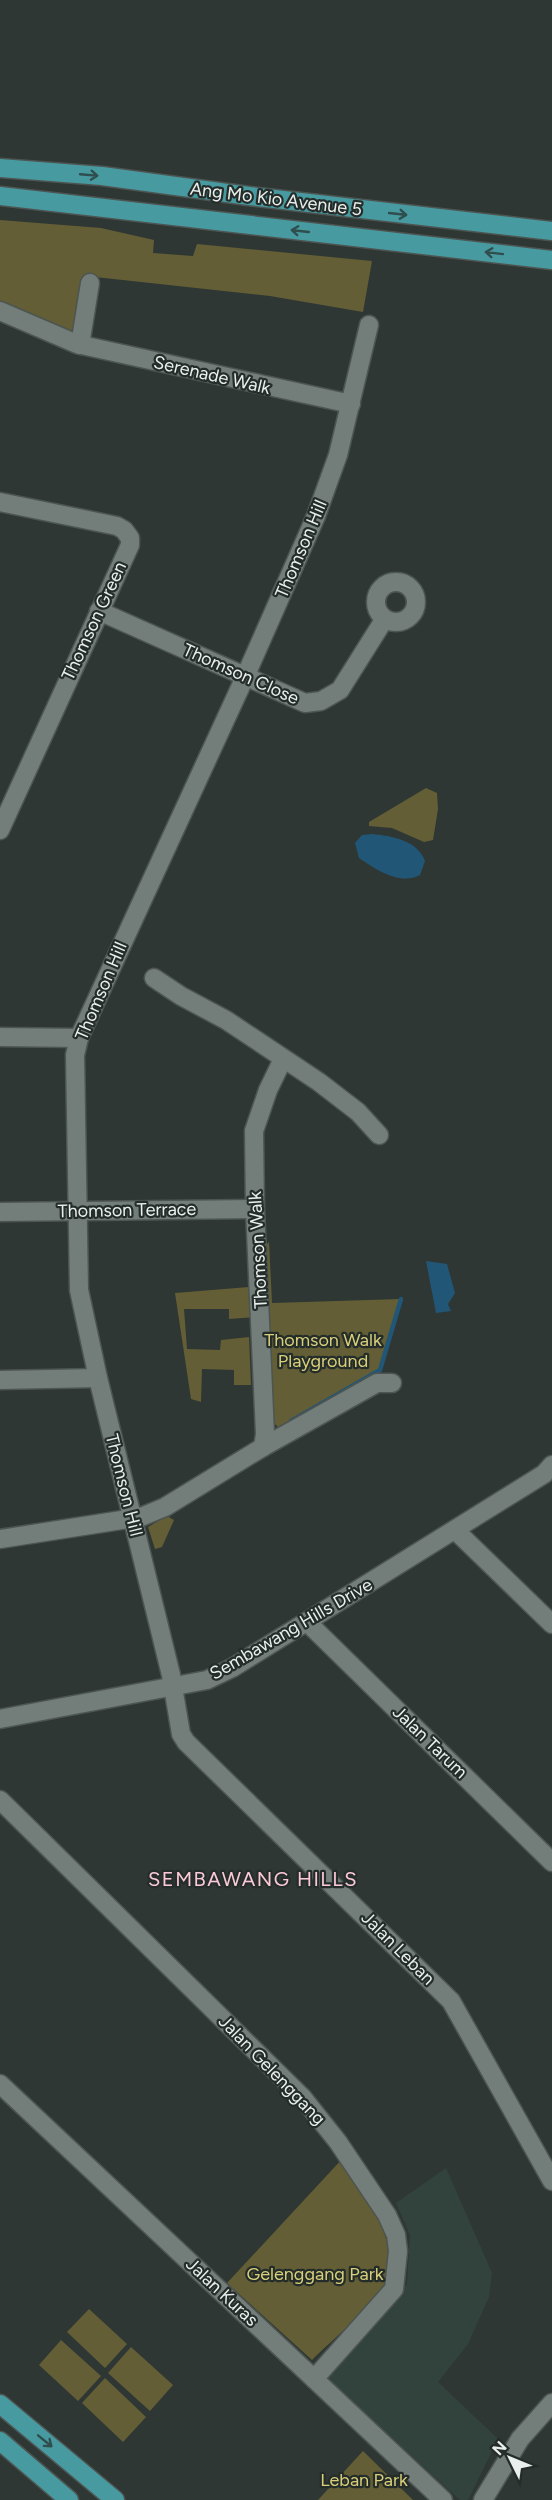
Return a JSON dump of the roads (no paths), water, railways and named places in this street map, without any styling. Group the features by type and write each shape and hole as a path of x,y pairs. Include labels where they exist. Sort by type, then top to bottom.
{"main road":[{"name":"Ang Mo Kio Avenue 5","path":"0,168 102,176 249,196 552,231"},
{"name":"Ang Mo Kio Avenue 5","path":"0,196 552,260"},
{"path":"0,2404 115,2500"},
{"path":"0,2441 69,2500"}],"street":[{"path":"80,345 90,283"},
{"name":"Serenade Walk","path":"0,311 80,345 351,404"},
{"path":"351,404 369,325"},
{"name":"Thomson Hill","path":"173,1686 131,1519 79,1290 75,1054 79,1038 245,677 316,516 338,455 351,404"},
{"name":"Thomson Green","path":"0,502 117,526 128,533 130,544 0,830"},
{"name":"Thomson Close","path":"99,611 305,703 321,701 339,690 384,620"},
{"path":"154,978 181,996 226,1020 320,1082 358,1112 379,1135"},
{"path":"0,1037 79,1038"},
{"name":"Thomson Walk","path":"263,1447 264,1410 254,1131 268,1090 283,1059"},
{"name":"Thomson Terrace","path":"0,1212 255,1209"},
{"path":"0,1380 98,1378"},
{"path":"0,1539 131,1519 165,1507 263,1447 377,1383 392,1383"},
{"name":"Sembawang Hills Drive","path":"0,1719 207,1680 232,1668 307,1622 544,1474 552,1466"},
{"path":"455,1530 552,1624"},
{"name":"Jalan Tarum","path":"307,1622 552,1862"},
{"name":"Jalan Leban","path":"173,1686 182,1734 186,1742 451,2001 552,2181"},
{"name":"Jalan Gelenggang","path":"0,1800 303,2098 338,2142 387,2214 396,2235 398,2251 394,2289 314,2379"},
{"name":"Jalan Kuras","path":"0,2084 443,2500"},
{"path":"483,2500 520,2439 552,2403"}],"water":[{"path":"372,834 403,840 416,848 425,861 420,875 404,879 388,875 359,858 355,843 362,835"},
{"path":"426,1261 447,1264 455,1293 448,1304 451,1311 436,1313"}],"waterway":[{"path":"291,1421 380,1370 401,1299"}],"district":[{"name":"SEMBAWANG HILLS","path":"253,1879"}],"park label":[{"name":"Thomson Walk Playground","path":"323,1350"},
{"name":"Gelenggang Park","path":"315,2274"},
{"name":"Leban Park","path":"364,2480"}]}
